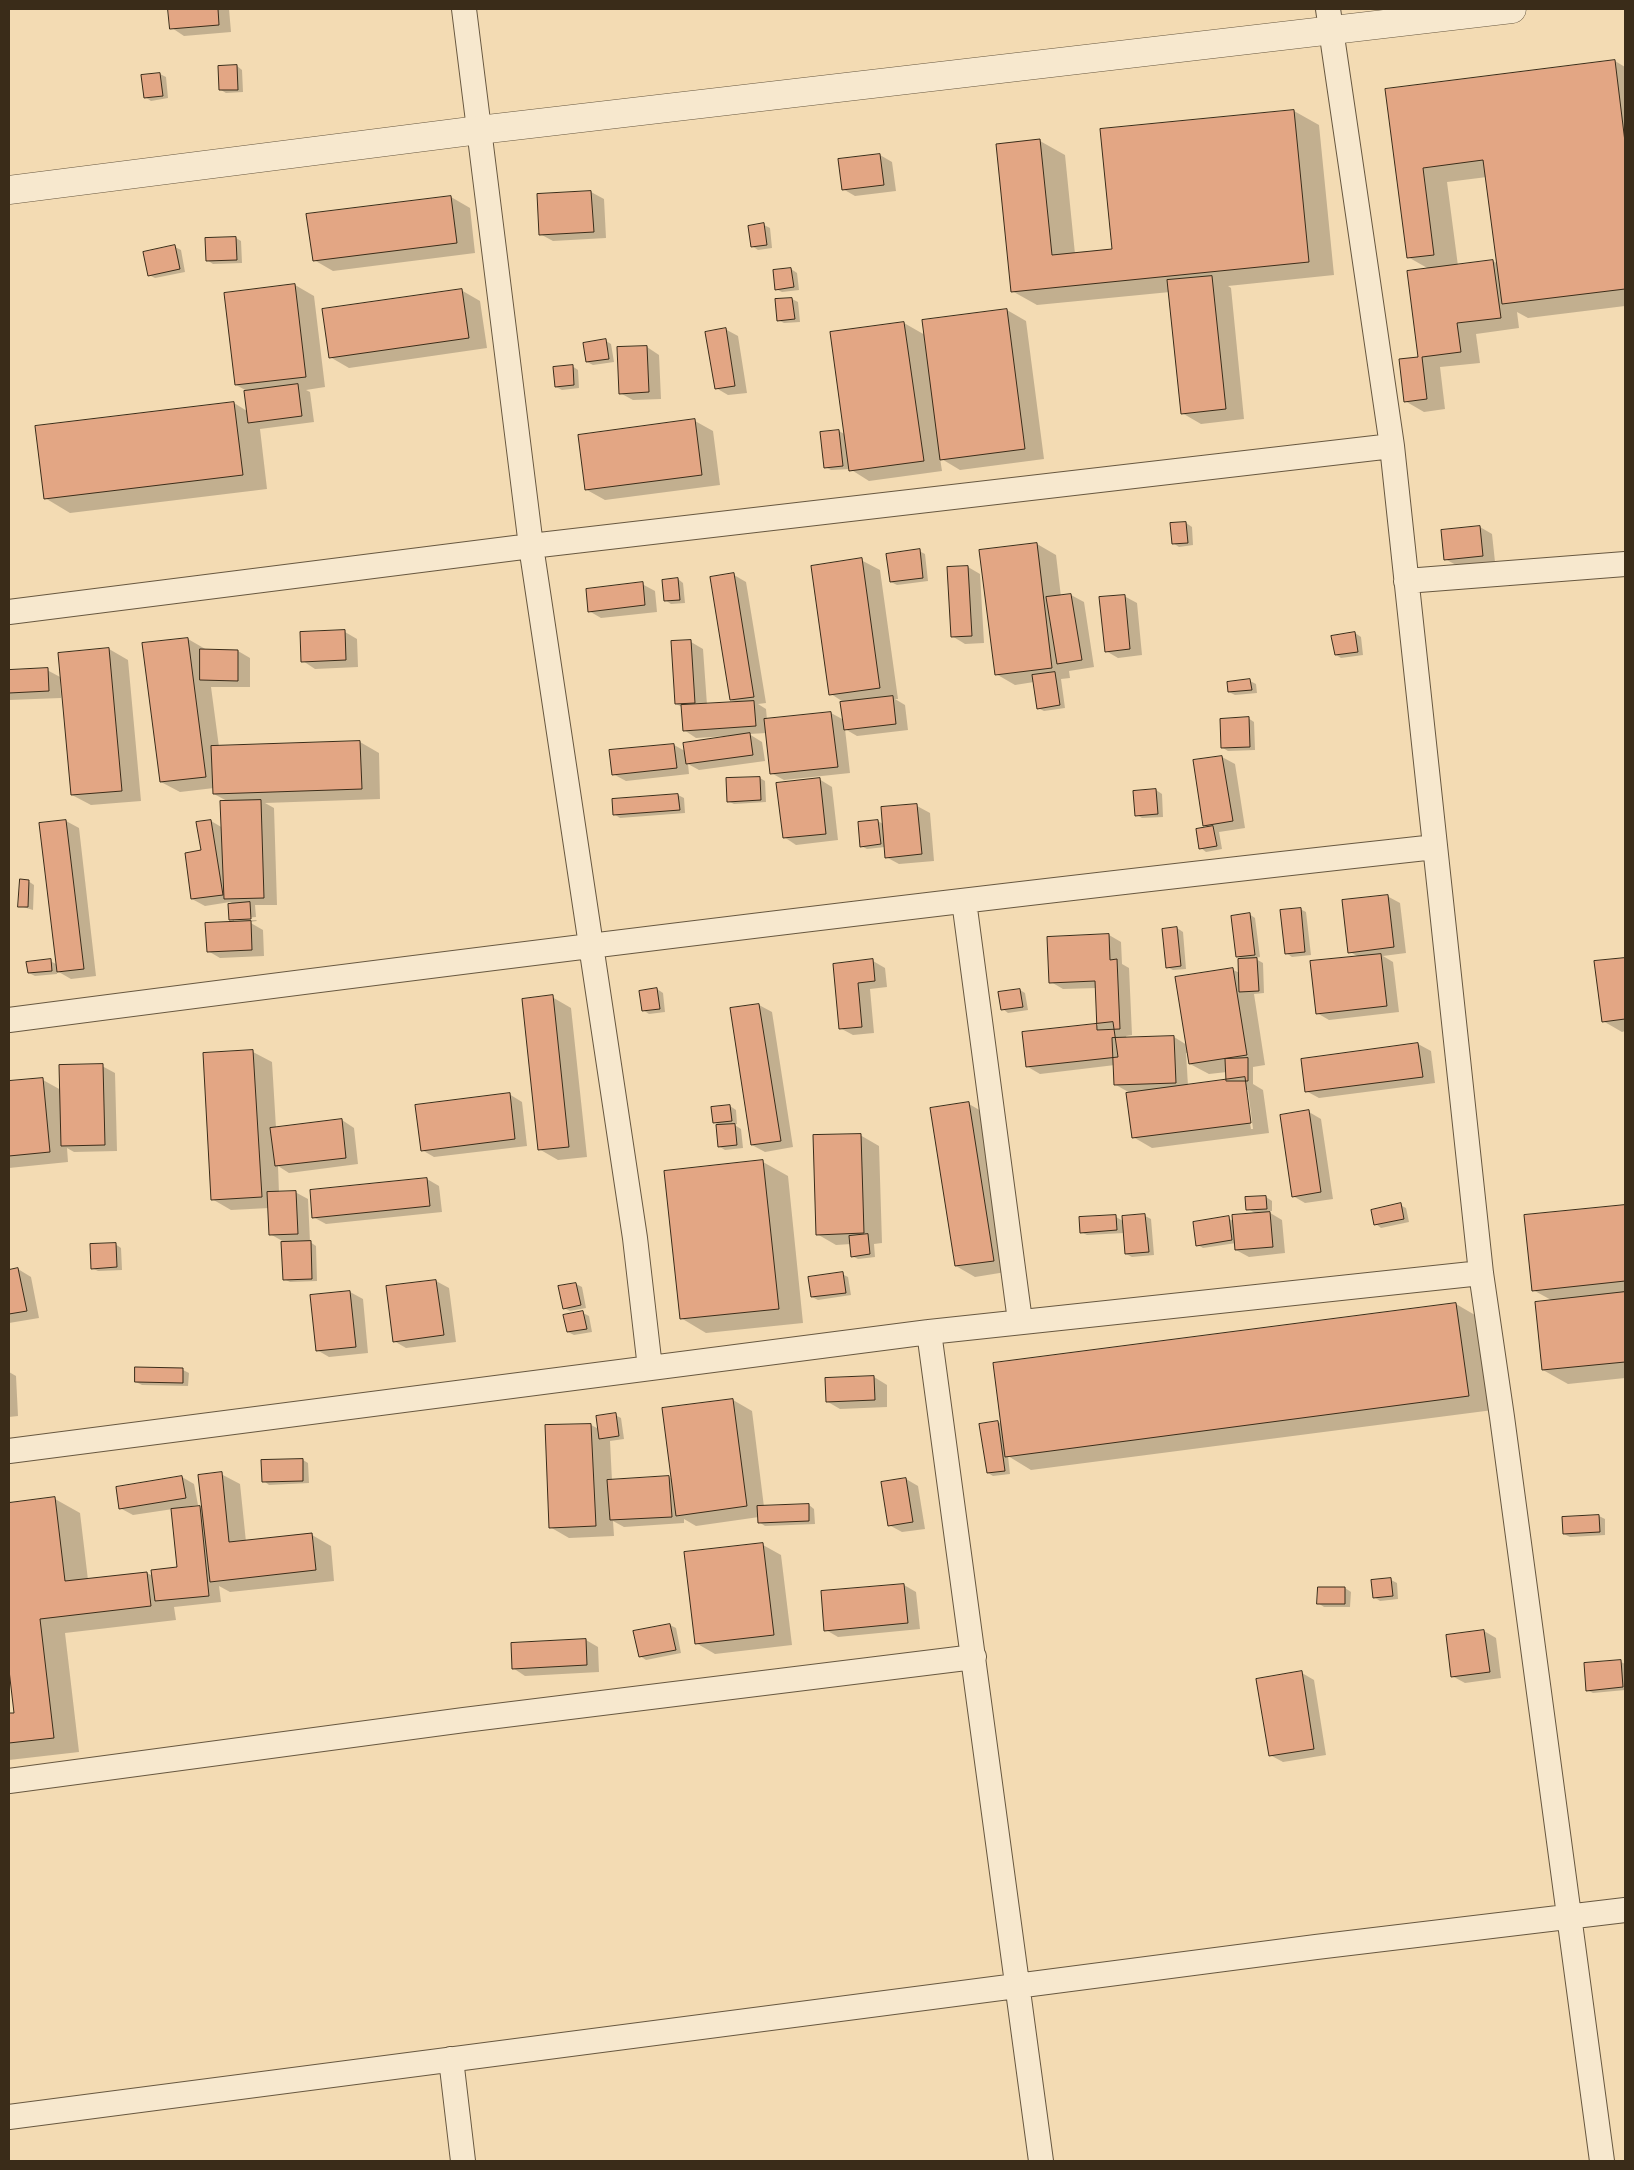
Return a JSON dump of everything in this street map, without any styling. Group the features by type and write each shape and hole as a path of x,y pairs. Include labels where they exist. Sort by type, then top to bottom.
{"street":[{"path":"464,9 531,546 638,1256 650,1368"},
{"path":"9,190 1330,19 1512,9"},
{"path":"1330,19 1392,446 1481,1273 1602,2161"},
{"path":"9,612 531,546 1392,446"},
{"path":"1406,581 1625,564"},
{"path":"9,1020 592,944 1080,886 1435,847"},
{"path":"964,901 1020,1321"},
{"path":"9,1451 929,1332 1481,1273"},
{"path":"929,1332 1041,2161"},
{"path":"9,1781 454,1721 974,1657"},
{"path":"9,2117 1316,1947 1625,1910"},
{"path":"451,2059 463,2161"}],"building":[{"path":"168,9 218,9 219,25 170,29"},
{"path":"1615,60 1625,142 1625,289 1502,304 1483,160 1423,168 1434,255 1407,258 1385,89"},
{"path":"237,65 238,90 219,90 218,66"},
{"path":"160,73 163,96 144,98 141,75"},
{"path":"1294,110 1309,262 1011,292 996,144 1040,139 1052,255 1112,249 1100,129"},
{"path":"880,154 884,185 842,190 838,159"},
{"path":"591,191 594,232 539,235 537,194"},
{"path":"451,196 457,243 313,261 306,214"},
{"path":"764,223 767,245 751,247 748,226"},
{"path":"236,237 237,260 206,261 205,238"},
{"path":"175,245 180,269 148,276 143,252"},
{"path":"1493,260 1501,318 1457,323 1461,352 1422,357 1427,399 1404,402 1399,359 1418,357 1407,271"},
{"path":"791,268 794,287 775,290 773,270"},
{"path":"1212,276 1226,409 1181,414 1167,280"},
{"path":"295,284 306,377 235,385 224,293"},
{"path":"462,289 469,338 329,358 322,309"},
{"path":"792,298 795,319 777,321 775,299"},
{"path":"1007,309 1025,449 940,460 922,320"},
{"path":"904,322 924,461 849,471 830,332"},
{"path":"726,328 735,386 715,389 705,332"},
{"path":"606,339 609,359 586,362 583,343"},
{"path":"647,346 649,392 619,394 617,347"},
{"path":"573,365 574,385 555,387 553,367"},
{"path":"298,384 302,416 248,423 244,391"},
{"path":"234,402 243,475 44,499 35,426"},
{"path":"695,419 702,475 585,490 578,435"},
{"path":"839,430 843,466 824,468 820,432"},
{"path":"1186,522 1188,543 1172,544 1170,523"},
{"path":"1480,526 1483,556 1444,560 1441,530"},
{"path":"1037,543 1052,668 995,675 979,550"},
{"path":"920,549 923,578 890,582 886,554"},
{"path":"862,558 880,688 829,695 811,566"},
{"path":"968,566 972,636 951,637 947,567"},
{"path":"734,573 754,697 730,700 710,577"},
{"path":"678,578 680,600 664,601 662,580"},
{"path":"643,582 645,605 588,612 586,589"},
{"path":"1071,594 1082,660 1057,664 1046,597"},
{"path":"1125,595 1130,649 1105,652 1099,597"},
{"path":"345,630 346,660 301,662 300,632"},
{"path":"1355,632 1358,652 1335,655 1331,636"},
{"path":"188,638 206,777 160,782 142,643"},
{"path":"691,640 695,703 675,704 671,641"},
{"path":"109,648 122,791 71,795 58,653"},
{"path":"200,649 238,650 238,681 200,680"},
{"path":"48,668 49,691 9,693 9,670"},
{"path":"1055,672 1060,705 1037,709 1032,675"},
{"path":"1250,679 1252,690 1228,692 1227,682"},
{"path":"893,696 896,724 844,730 840,702"},
{"path":"754,701 756,726 683,731 681,705"},
{"path":"831,712 838,767 770,774 764,719"},
{"path":"1249,717 1250,747 1221,748 1220,719"},
{"path":"750,733 753,755 686,764 683,743"},
{"path":"360,741 362,789 213,794 211,746"},
{"path":"674,744 677,768 612,775 609,750"},
{"path":"1222,756 1233,821 1203,826 1193,760"},
{"path":"760,777 761,800 727,802 726,778"},
{"path":"820,778 826,834 783,838 776,783"},
{"path":"1156,789 1158,814 1135,816 1133,791"},
{"path":"678,794 680,810 613,815 612,799"},
{"path":"261,800 264,898 224,899 220,801"},
{"path":"917,804 922,854 885,858 881,807"},
{"path":"66,820 84,969 57,972 39,823"},
{"path":"211,820 223,895 191,899 185,853 201,850 196,822"},
{"path":"878,820 881,844 860,847 858,822"},
{"path":"1213,826 1217,846 1199,849 1196,829"},
{"path":"20,879 29,880 28,907 18,907"},
{"path":"1388,895 1394,947 1348,953 1342,900"},
{"path":"250,902 251,919 229,920 228,904"},
{"path":"1301,908 1305,952 1285,954 1280,910"},
{"path":"1250,913 1255,955 1236,957 1231,916"},
{"path":"251,921 252,950 207,952 205,923"},
{"path":"1177,927 1181,966 1166,968 1162,929"},
{"path":"1109,934 1110,960 1117,959 1120,1029 1097,1030 1095,981 1049,983 1047,937"},
{"path":"1381,954 1387,1006 1316,1014 1310,961"},
{"path":"1257,958 1259,991 1239,992 1238,959"},
{"path":"1625,958 1625,1019 1602,1022 1594,961"},
{"path":"51,959 52,971 28,973 26,962"},
{"path":"873,959 875,981 858,983 862,1027 839,1029 833,964"},
{"path":"1233,968 1247,1055 1189,1064 1175,977"},
{"path":"657,988 660,1009 642,1011 639,991"},
{"path":"1020,989 1023,1007 1001,1010 998,992"},
{"path":"553,995 569,1147 538,1150 522,999"},
{"path":"759,1004 781,1141 751,1145 730,1008"},
{"path":"1113,1022 1118,1057 1026,1067 1022,1032"},
{"path":"1174,1036 1176,1083 1114,1085 1112,1038"},
{"path":"1418,1043 1423,1077 1305,1092 1301,1059"},
{"path":"253,1050 262,1197 211,1200 203,1053"},
{"path":"1248,1058 1248,1081 1226,1081 1225,1059"},
{"path":"103,1064 105,1145 61,1146 59,1065"},
{"path":"1245,1077 1251,1123 1132,1138 1126,1093"},
{"path":"43,1078 50,1152 9,1156 9,1081"},
{"path":"510,1093 515,1139 421,1151 415,1105"},
{"path":"969,1102 994,1261 955,1266 930,1108"},
{"path":"730,1105 732,1121 713,1123 711,1107"},
{"path":"1309,1110 1321,1192 1292,1197 1280,1115"},
{"path":"342,1119 346,1158 275,1166 270,1128"},
{"path":"735,1124 737,1145 718,1147 716,1125"},
{"path":"861,1134 864,1233 816,1235 813,1135"},
{"path":"763,1160 779,1309 680,1319 664,1171"},
{"path":"427,1178 430,1206 312,1218 310,1190"},
{"path":"296,1191 298,1234 269,1235 267,1192"},
{"path":"1266,1196 1267,1209 1246,1210 1245,1197"},
{"path":"1401,1203 1404,1219 1374,1225 1371,1210"},
{"path":"1625,1205 1625,1281 1532,1291 1524,1215"},
{"path":"1270,1212 1273,1247 1235,1250 1232,1215"},
{"path":"1145,1214 1149,1252 1125,1254 1122,1216"},
{"path":"1116,1215 1117,1230 1080,1233 1079,1217"},
{"path":"1229,1216 1232,1240 1196,1246 1193,1222"},
{"path":"868,1234 870,1254 851,1257 849,1236"},
{"path":"311,1241 312,1279 283,1280 281,1242"},
{"path":"116,1243 117,1267 91,1269 90,1244"},
{"path":"18,1268 27,1311 9,1314 9,1270"},
{"path":"843,1272 846,1293 811,1297 808,1277"},
{"path":"436,1280 444,1335 393,1342 386,1286"},
{"path":"576,1283 581,1305 563,1309 558,1286"},
{"path":"350,1291 356,1347 316,1351 310,1295"},
{"path":"1625,1292 1625,1362 1542,1370 1535,1302"},
{"path":"1456,1303 1469,1396 1005,1457 993,1363"},
{"path":"583,1311 587,1329 567,1332 563,1315"},
{"path":"135,1367 183,1368 183,1383 135,1382"},
{"path":"874,1376 875,1400 826,1402 825,1378"},
{"path":"733,1399 747,1506 676,1516 662,1408"},
{"path":"616,1413 619,1436 599,1439 596,1416"},
{"path":"998,1421 1005,1471 987,1473 979,1424"},
{"path":"591,1424 596,1526 549,1528 545,1425"},
{"path":"303,1459 303,1481 262,1482 261,1460"},
{"path":"222,1472 229,1542 312,1533 316,1570 210,1582 198,1475"},
{"path":"182,1476 186,1498 119,1509 116,1487"},
{"path":"669,1476 672,1517 610,1520 607,1480"},
{"path":"906,1478 913,1522 888,1526 881,1482"},
{"path":"55,1497 65,1581 147,1572 151,1606 40,1619 54,1738 9,1743 9,1713 14,1713 9,1670 9,1503"},
{"path":"809,1504 809,1521 758,1523 757,1506"},
{"path":"200,1506 209,1596 155,1601 151,1570 177,1567 171,1509"},
{"path":"1599,1515 1600,1532 1563,1534 1562,1517"},
{"path":"763,1543 774,1635 695,1644 684,1552"},
{"path":"1391,1578 1393,1596 1373,1598 1371,1580"},
{"path":"904,1584 908,1623 824,1631 821,1591"},
{"path":"1318,1587 1345,1587 1345,1604 1317,1604"},
{"path":"670,1624 676,1650 639,1657 633,1631"},
{"path":"1484,1630 1490,1672 1451,1677 1446,1635"},
{"path":"586,1639 587,1665 512,1669 511,1643"},
{"path":"1621,1660 1623,1687 1586,1691 1584,1663"},
{"path":"1302,1671 1314,1749 1269,1756 1256,1679"}]}
